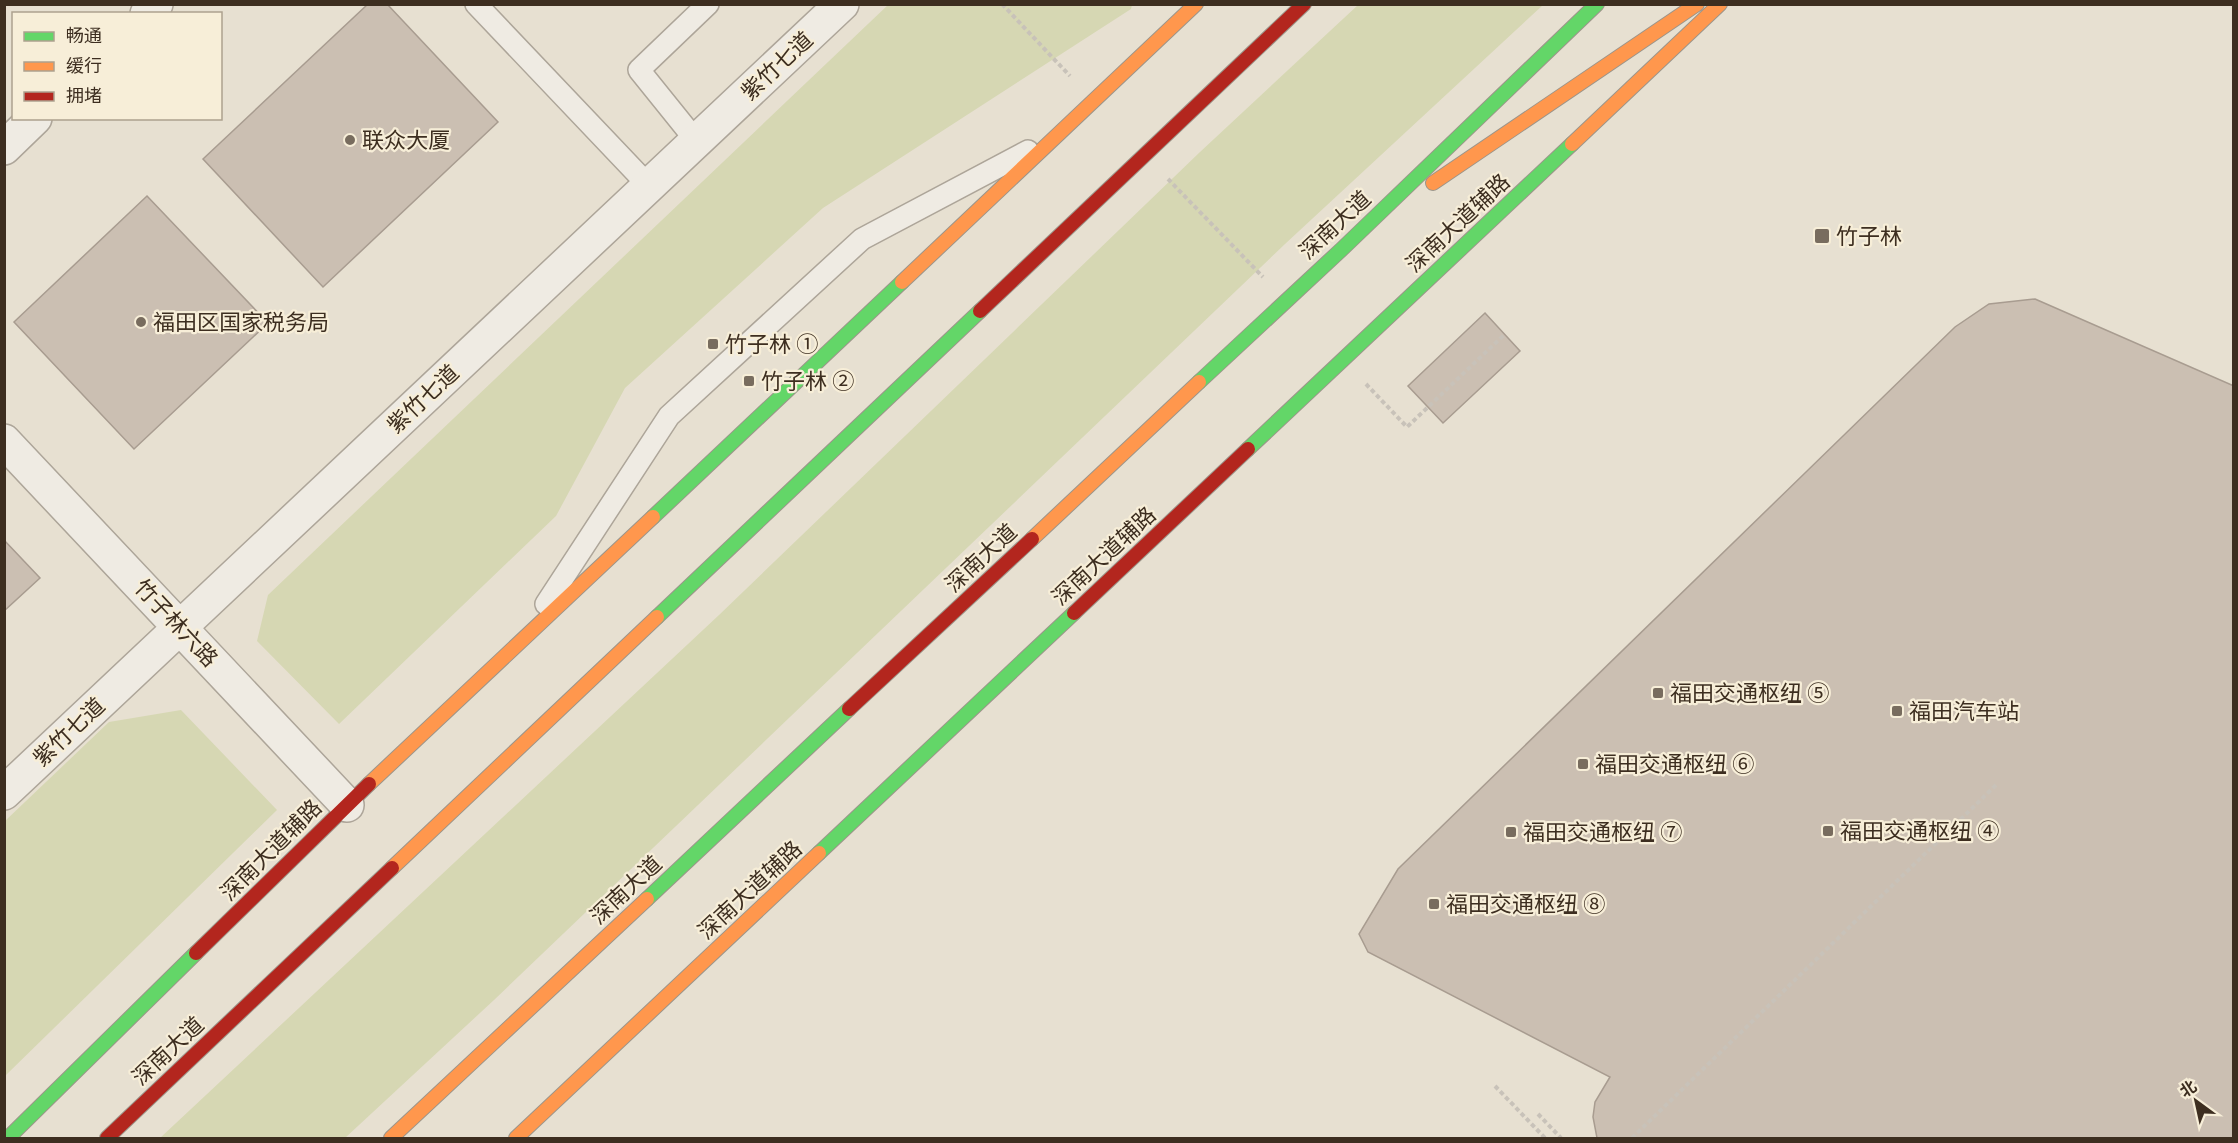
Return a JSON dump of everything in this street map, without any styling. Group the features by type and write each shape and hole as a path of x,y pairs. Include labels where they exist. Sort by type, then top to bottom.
{"main road":[{"name":"深南大道辅路","path":"8,1138 347,805 527,633 1196,4"},
{"name":"深南大道","path":"107,1138 1304,4"},
{"name":"深南大道","path":"391,1138 1342,249 1597,4"},
{"path":"1342,249 1445,174 1696,4"},
{"name":"深南大道辅路","path":"516,1138 1720,4"}],"street":[{"name":"紫竹七道","path":"4,793 842,4"},
{"path":"4,148 33,120"},
{"name":"竹子林六路","path":"4,441 347,805"}],"lane":[{"path":"476,4 649,186"},
{"path":"697,142 639,70 708,4"},
{"path":"527,633 669,416 862,239 1060,134"}],"path":[{"path":"1002,4 1094,102"},
{"path":"1145,155 1286,301"},
{"path":"1343,360 1407,427 1504,334"},
{"path":"1632,1138 1996,785"},
{"path":"1495,1086 1545,1138"},
{"path":"1538,1114 1562,1138"}],"green space":[{"path":"889,4 1132,5 1131,9 823,208 625,388 556,516 339,724 257,641 268,595"},
{"path":"1358,5 1543,5 1285,244 494,1000 345,1138 160,1138 719,615 1200,152"},
{"path":"181,710 277,810 5,1076 5,821 109,722"}],"building":[{"name":"联众大厦","path":"368,4 387,4 498,122 323,287 203,159"},
{"name":"福田区国家税务局","path":"147,196 268,323 134,449 14,322"},
{"name":"福田汽车站","path":"2035,299 2234,386 2234,1138 1597,1138 1593,1117 1595,1102 1610,1077 1368,952 1359,934 1398,869 1955,327 1989,304"},
{"path":"1485,313 1520,351 1443,423 1408,386"},
{"path":"4,540 40,578 4,611"}],"traffic: fast":[{"path":"1199,382 1342,249 1597,4"},
{"path":"1248,449 1572,144"},
{"path":"653,517 902,282"},
{"path":"657,617 980,311"},
{"path":"819,853 1074,613"},
{"path":"647,899 849,709"},
{"path":"8,1138 196,953"}],"traffic: slow":[{"path":"902,282 1196,4"},
{"path":"1433,183 1697,4"},
{"path":"1572,144 1720,4"},
{"path":"1032,539 1199,382"},
{"path":"369,784 653,517"},
{"path":"392,868 657,617"},
{"path":"516,1138 819,853"},
{"path":"391,1138 647,899"}],"traffic: jam":[{"path":"980,311 1304,4"},
{"path":"1074,613 1248,449"},
{"path":"849,709 1032,539"},
{"path":"196,953 369,784"},
{"path":"107,1138 392,868"}],"place":[{"name":"联众大厦","path":"350,140"},
{"name":"竹子林","path":"1822,236"},
{"name":"福田区国家税务局","path":"141,322"},
{"name":"竹子林 ①","path":"713,344"},
{"name":"竹子林 ②","path":"749,381"},
{"name":"福田交通枢纽 ⑤","path":"1658,693"},
{"name":"福田汽车站","path":"1897,711"},
{"name":"福田交通枢纽 ⑥","path":"1583,764"},
{"name":"福田交通枢纽 ④","path":"1828,831"},
{"name":"福田交通枢纽 ⑦","path":"1511,832"},
{"name":"福田交通枢纽 ⑧","path":"1434,904"}]}
